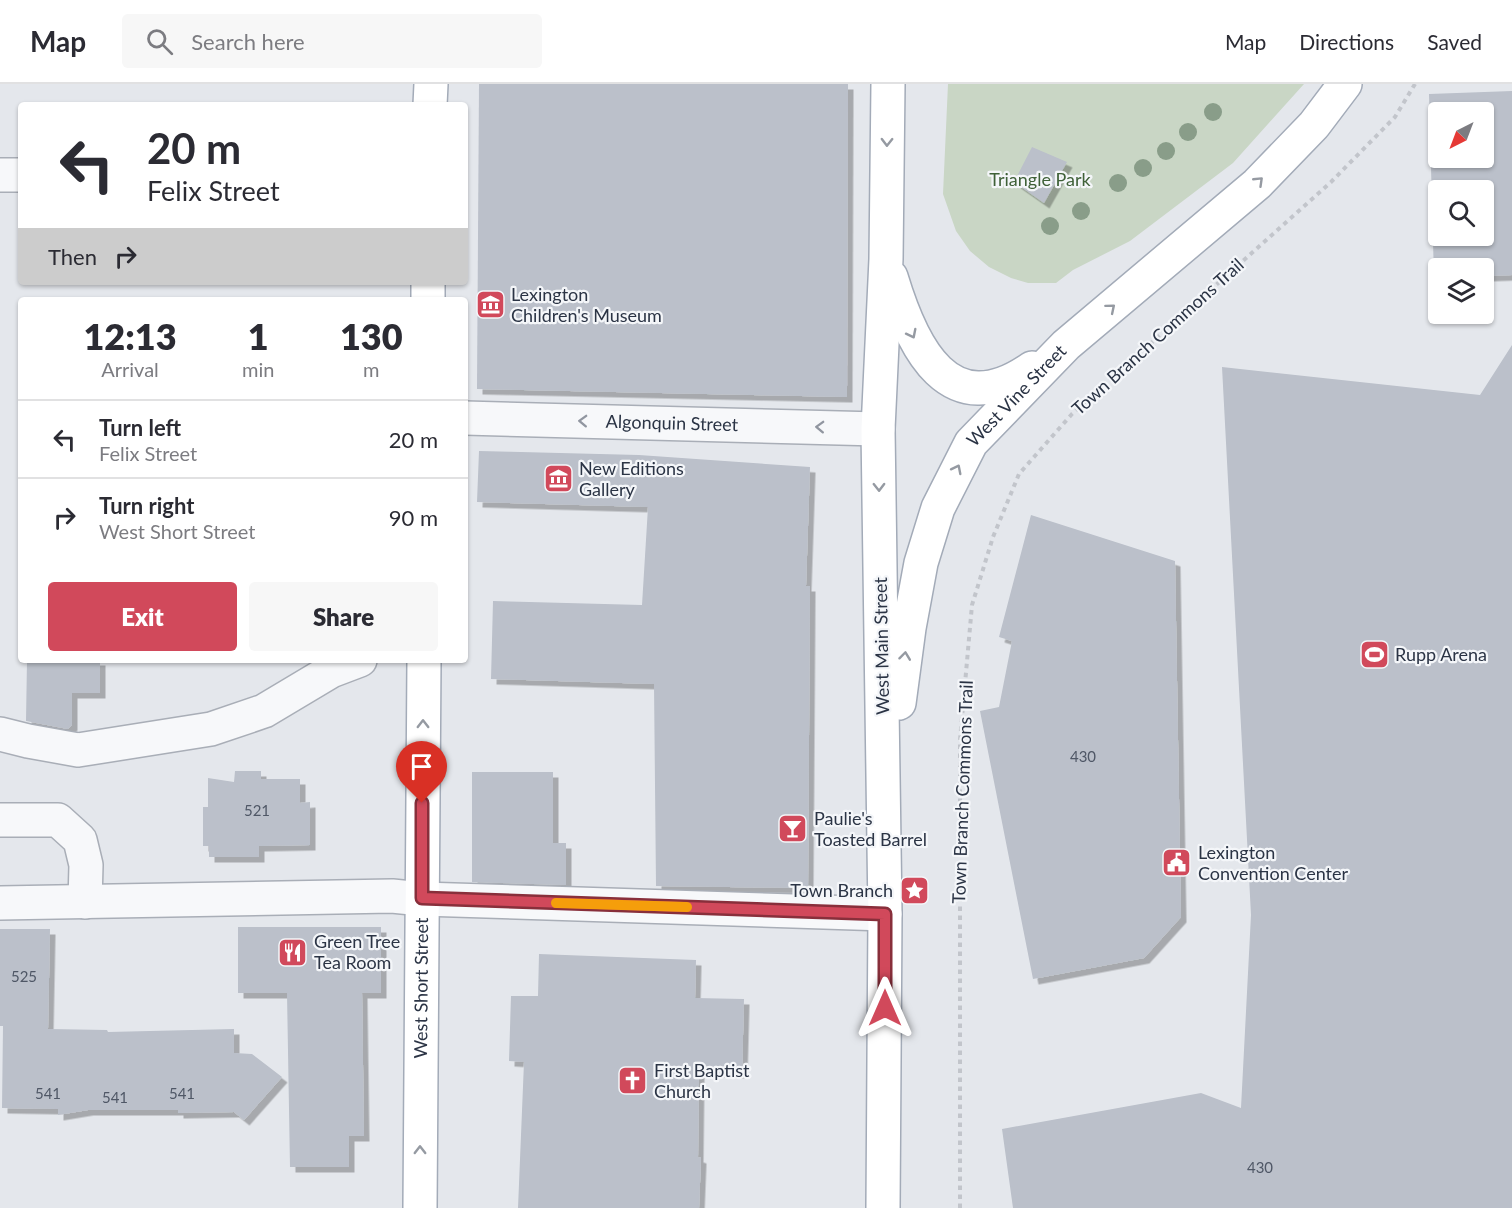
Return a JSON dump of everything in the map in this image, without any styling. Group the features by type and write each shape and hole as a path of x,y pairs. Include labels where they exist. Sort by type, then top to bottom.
{"main road":[{"path":"430,102 431,84"},
{"name":"West Main Street","path":"883,1208 885,914 878,429 886,259 888,84"},
{"name":"West Vine Street","path":"884,818 909,628 921,563 938,508 971,443 1066,345 1257,184 1314,125 1345,84"},
{"path":"886,259 902,313 922,353 944,375 969,388 988,388 1018,379 1066,345"},
{"name":"West Short Street","path":"420,1208 424,663"}],"street":[{"path":"0,175 18,175"},
{"name":"Algonquin Street","path":"468,418 878,429"},
{"path":"0,734 78,750 211,729 264,711 332,672 353,663"},
{"path":"0,820 58,820 81,840 86,865 84,902"},
{"path":"0,903 392,896 885,914"}],"path":[{"name":"Town Branch Commons Trail","path":"960,1208 960,740 972,605 993,537 1019,474 1072,414 1331,182 1395,117 1415,84"}],"green space":[{"name":"Triangle Park","path":"948,84 1304,84 1233,163 1130,241 1073,270 1056,283 1028,283 1011,278 989,267 970,251 956,231 943,194"}],"building":[{"path":"479,84 848,84 847,397 477,389"},
{"path":"1512,91 1512,275 1494,276 1494,258 1433,258 1433,246 1494,246 1494,180 1431,180 1431,168 1494,168 1494,102 1429,102 1429,94"},
{"path":"1032,147 1067,162 1044,203 1014,182"},
{"name":"Rupp Arena","path":"1512,345 1512,1208 1013,1208 1002,1129 1201,1093 1241,1108 1251,915 1222,367 1480,395"},
{"path":"479,451 639,455 810,467 806,586 810,586 808,888 656,886 654,684 491,679 493,601 642,605 648,507 477,502"},
{"path":"1031,515 1175,561 1181,917 1144,958 1033,979 980,711 999,707 1012,641 999,637"},
{"path":"27,663 100,663 100,693 72,693 72,725 68,729 26,721"},
{"path":"235,771 261,771 261,779 300,779 300,803 310,802 310,845 259,846 259,857 209,857 209,846 203,846 203,807 208,807 208,778 234,782"},
{"path":"472,772 553,772 553,843 566,843 566,885 472,882"},
{"path":"238,927 381,927 381,993 362,993 364,1136 349,1136 349,1167 290,1167 287,993 238,993"},
{"path":"0,929 50,929 48,1029 107,1030 108,1032 234,1029 234,1053 252,1054 282,1077 244,1120 234,1112 88,1110 58,1115 58,1109 2,1108 3,1026 0,1026"},
{"name":"First Baptist Church","path":"539,954 696,960 695,998 744,999 742,1073 699,1071 698,1157 701,1158 699,1208 518,1208 524,1062 509,1061 511,996 538,996"}],"slow traffic":[{"path":"556,903 687,907"}],"place":[{"name":"Lexington Children's Museum","path":"490,305"},
{"name":"New Editions Gallery","path":"558,479"},
{"name":"Rupp Arena","path":"1374,655"},
{"name":"Paulie's Toasted Barrel","path":"793,829"},
{"name":"Lexington Convention Center","path":"1177,863"},
{"name":"Town Branch","path":"914,891"},
{"name":"Green Tree Tea Room","path":"293,952"},
{"name":"First Baptist Church","path":"633,1081"}],"route":[{"path":"422,803 422,898 885,914 885,1008"}]}
